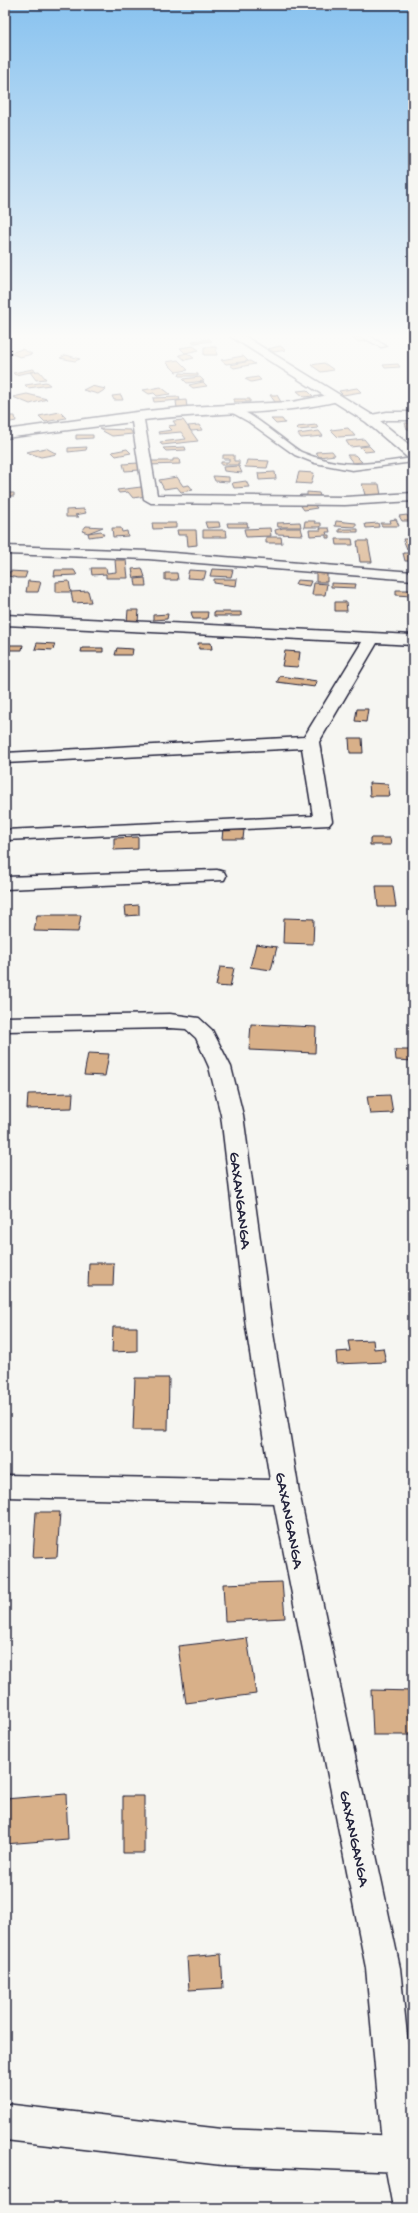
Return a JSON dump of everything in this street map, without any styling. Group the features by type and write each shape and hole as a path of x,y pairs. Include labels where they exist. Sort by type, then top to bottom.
{"street":[{"path":"141,439 151,499 345,501 413,497"},
{"path":"394,439 413,455"},
{"path":"5,550 148,555 413,576"},
{"path":"5,620 413,640"},
{"path":"5,835 323,821 310,742 372,639"},
{"path":"5,758 310,742"},
{"path":"5,883 217,876"},
{"name":"GAXANGANGA","path":"5,1024 170,1021 192,1023 205,1035 220,1067 232,1115 259,1327 285,1492 383,1968 407,2153 412,2208"},
{"path":"5,1486 285,1492"},
{"path":"5,2122 222,2147 407,2153"}],"lane":[{"path":"279,439 298,453 318,461 352,468 413,460"}],"building":[{"path":"184,439 197,439 198,441 162,445 160,442"},
{"path":"364,439 369,445 350,447 346,441"},
{"path":"369,446 374,451 365,452 360,447"},
{"path":"87,447 86,450 68,452 68,448"},
{"path":"185,447 186,450 166,451 163,448"},
{"path":"46,448 57,454 41,457 26,452"},
{"path":"127,449 131,453 116,456 112,452"},
{"path":"332,451 335,455 319,457 316,452"},
{"path":"223,455 234,455 234,461 239,461 239,465 221,465 221,462 229,462 229,459 223,459"},
{"path":"347,455 355,455 362,462 353,463"},
{"path":"173,459 179,459 180,464 148,465 148,461 173,461"},
{"path":"247,460 269,461 267,468 245,467"},
{"path":"138,463 140,470 125,471 123,464"},
{"path":"239,466 242,473 224,471 223,467"},
{"path":"275,472 276,479 259,480 258,473"},
{"path":"299,472 314,473 311,484 296,483"},
{"path":"213,476 229,477 229,482 215,481"},
{"path":"177,477 183,486 189,485 193,490 181,492 177,487 164,489 159,480"},
{"path":"246,481 249,487 234,488 232,483"},
{"path":"362,484 379,484 381,495 365,495"},
{"path":"141,487 146,496 133,498 128,492 119,493 117,490"},
{"path":"5,489 9,489 8,493 14,493 14,496 5,496"},
{"path":"307,492 319,493 321,499 300,499 300,495 307,495"},
{"path":"312,502 317,508 304,510 301,506 305,505 303,503"},
{"path":"84,509 86,513 75,515 79,517 66,517 66,510"},
{"path":"407,515 410,521 402,521 399,516"},
{"path":"396,519 399,526 382,526 380,523 391,523 390,520"},
{"path":"305,521 315,521 315,523 321,523 321,527 304,527"},
{"path":"336,521 356,523 356,527 335,526"},
{"path":"205,522 219,522 220,527 207,528"},
{"path":"300,522 301,527 278,527 277,523"},
{"path":"152,523 176,523 176,528 153,529"},
{"path":"227,523 247,523 248,527 228,527"},
{"path":"378,523 379,527 366,528 365,524"},
{"path":"86,526 103,527 88,533 82,531"},
{"path":"112,528 121,528 122,532 127,531 128,536 113,537"},
{"path":"270,528 271,536 246,537 244,529"},
{"path":"283,528 301,528 303,535 276,534 275,530"},
{"path":"320,528 329,528 330,532 326,532 327,535 330,535 330,538 326,538 326,535 310,536 309,530 321,530"},
{"path":"339,529 358,529 358,532 339,532"},
{"path":"177,530 196,530 197,545 188,546 187,535 178,535"},
{"path":"203,530 226,530 227,537 203,537"},
{"path":"101,531 104,535 89,537 88,533"},
{"path":"266,537 281,537 282,543 266,543"},
{"path":"336,539 352,539 353,545 337,545"},
{"path":"403,539 412,539 413,548 407,549"},
{"path":"357,541 368,541 372,562 360,562"},
{"path":"403,553 413,553 413,561 405,561"},
{"path":"115,560 126,560 128,578 106,578 106,574 92,575 91,568 106,568 107,573 116,572"},
{"path":"142,568 145,577 134,578 132,569"},
{"path":"212,569 233,570 231,577 210,576"},
{"path":"55,570 74,570 77,575 54,576"},
{"path":"189,570 206,571 204,579 187,578"},
{"path":"10,571 27,572 25,578 18,578 8,576"},
{"path":"316,571 327,572 327,582 316,582"},
{"path":"165,573 177,573 178,580 165,580"},
{"path":"145,578 146,586 136,586 135,579"},
{"path":"214,579 237,579 236,586 214,583"},
{"path":"297,580 311,581 309,586 295,584"},
{"path":"28,581 41,582 38,592 26,592"},
{"path":"69,581 71,592 56,592 56,582"},
{"path":"314,583 327,584 325,595 312,595"},
{"path":"331,583 356,584 355,588 331,587"},
{"path":"396,590 411,590 411,596 396,595"},
{"path":"88,591 91,602 73,603 71,592"},
{"path":"335,602 346,602 347,611 335,611"},
{"path":"128,610 139,610 138,622 127,622"},
{"path":"191,612 208,612 207,619 193,619"},
{"path":"214,612 241,612 241,616 214,616"},
{"path":"168,614 167,619 153,620 153,615"},
{"path":"37,643 55,644 53,650 35,649"},
{"path":"198,643 211,643 212,649 199,649"},
{"path":"6,645 23,645 22,650 5,650"},
{"path":"82,648 103,648 103,652 81,652"},
{"path":"117,648 133,649 132,655 115,655"},
{"path":"285,651 300,652 298,667 282,666"},
{"path":"280,676 317,681 315,687 277,682"},
{"path":"357,709 368,709 366,722 355,721"},
{"path":"349,738 362,738 363,753 350,753"},
{"path":"369,783 388,784 390,796 370,796"},
{"path":"223,829 244,830 243,839 222,839"},
{"path":"138,837 138,849 114,850 114,838"},
{"path":"370,838 390,838 391,845 370,845"},
{"path":"376,886 393,886 396,907 378,907"},
{"path":"139,905 139,915 126,916 125,906"},
{"path":"37,915 81,915 78,932 34,931"},
{"path":"284,918 314,919 313,944 283,943"},
{"path":"256,944 277,947 271,970 250,967"},
{"path":"220,967 234,968 230,987 216,986"},
{"path":"251,1024 316,1027 315,1053 249,1050"},
{"path":"395,1050 413,1050 413,1061 396,1060"},
{"path":"88,1053 109,1054 105,1076 84,1075"},
{"path":"73,1093 72,1108 27,1109 28,1094"},
{"path":"390,1095 393,1113 370,1114 367,1096"},
{"path":"89,1263 114,1263 113,1286 88,1286"},
{"path":"113,1327 137,1327 137,1351 112,1352"},
{"path":"373,1340 374,1349 383,1348 386,1362 337,1364 336,1352 350,1351 348,1341"},
{"path":"135,1378 169,1378 168,1430 133,1430"},
{"path":"36,1512 60,1512 57,1557 33,1558"},
{"path":"282,1582 285,1618 225,1621 223,1584"},
{"path":"247,1638 256,1694 186,1703 178,1646"},
{"path":"371,1690 413,1691 413,1735 373,1735"},
{"path":"66,1794 68,1839 5,1844 5,1799"},
{"path":"123,1796 144,1796 144,1853 123,1853"},
{"path":"221,1954 223,1988 189,1990 187,1957"}]}
